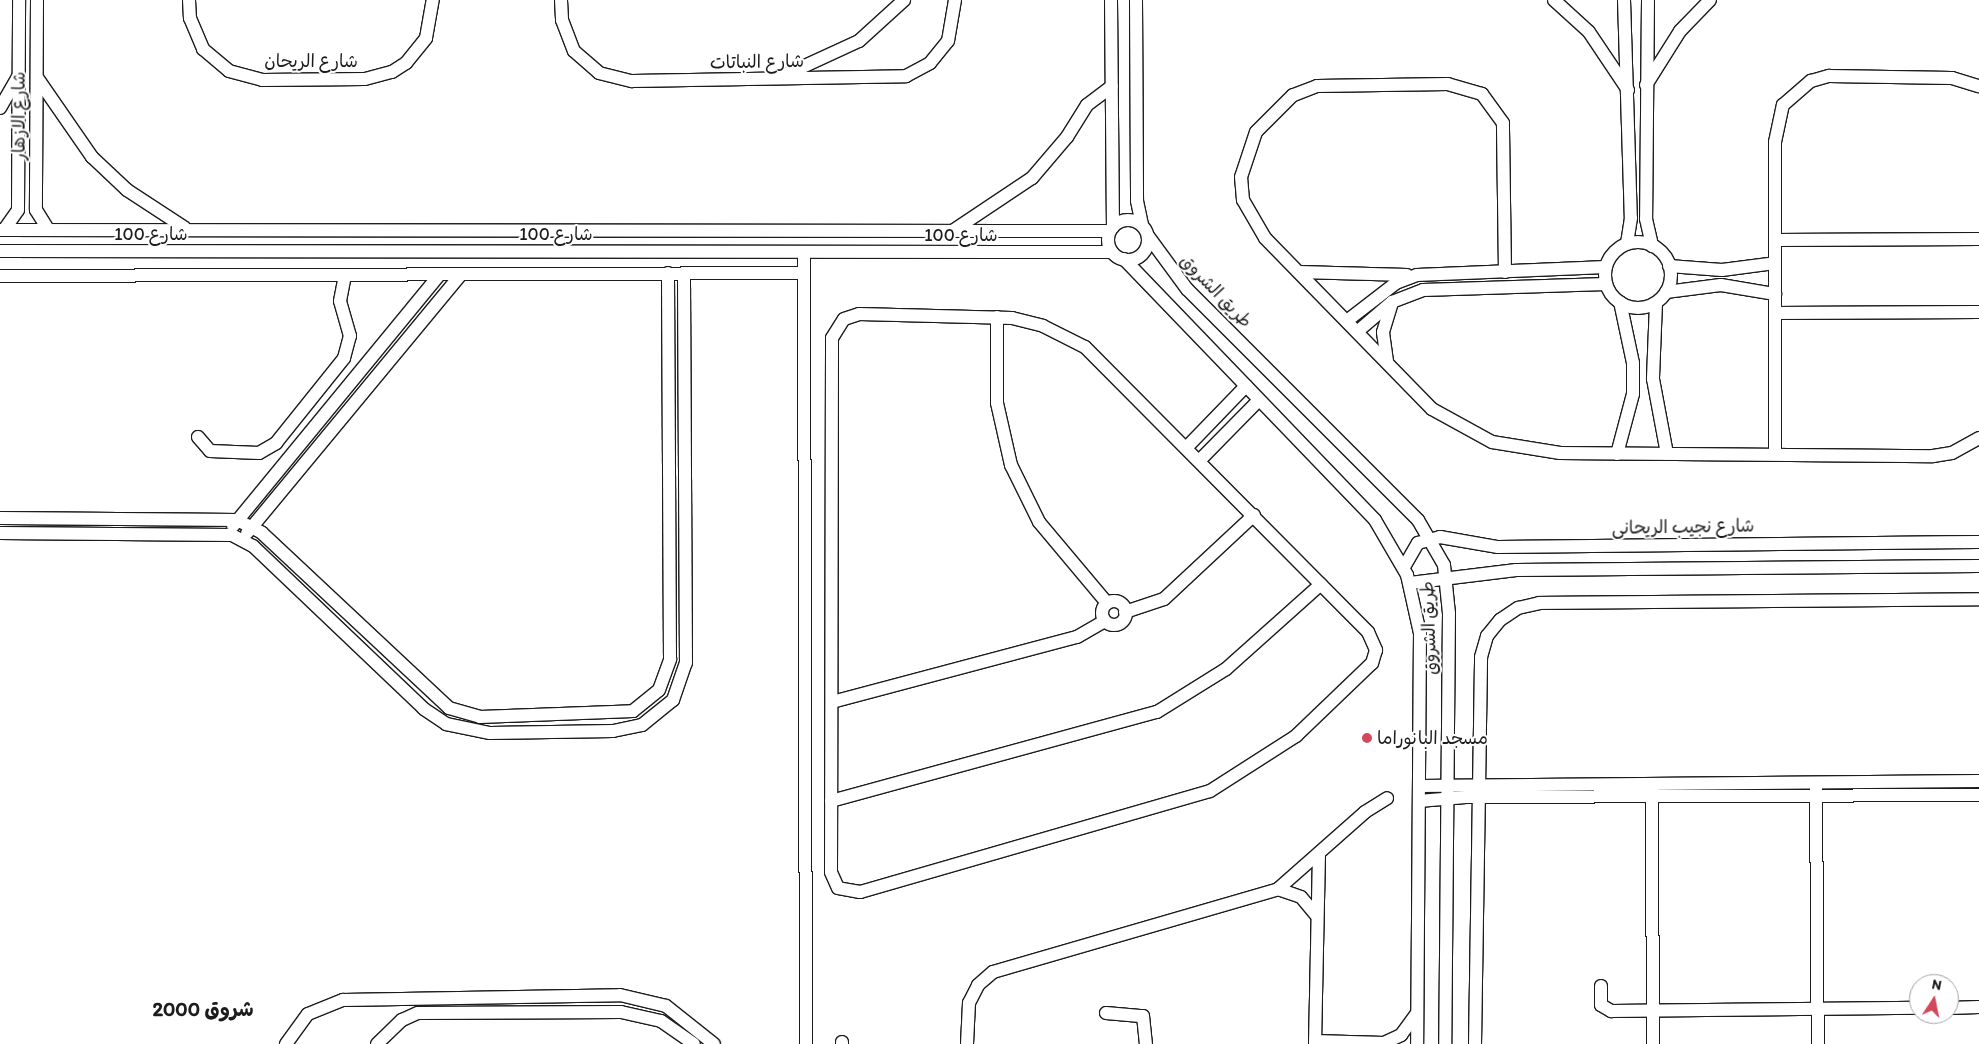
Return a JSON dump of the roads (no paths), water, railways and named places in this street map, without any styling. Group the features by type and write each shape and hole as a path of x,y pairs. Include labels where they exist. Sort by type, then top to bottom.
{"street":[{"name":"شارع الازهار","path":"2,230 16,218 19,202 19,0"},
{"name":"شارع الازهار","path":"37,0 36,202 38,217 48,230"},
{"name":"شارع الريحان","path":"189,0 192,26 204,49 229,71 262,80 365,79 392,72 406,63 426,38 433,0"},
{"name":"شارع النباتات","path":"562,0 562,20 574,51 609,78 632,82 893,79 919,71 948,41 955,0"},
{"path":"776,79 850,46 904,0"},
{"path":"1112,0 1112,86 1112,229 1112,252 1124,259 1142,254 1145,231 1124,220 1112,229"},
{"path":"1554,0 1589,32 1628,95"},
{"path":"1617,454 1633,394 1634,364 1620,302 1606,284 1606,267 1610,258 1627,244 1631,218 1624,0"},
{"path":"1648,0 1645,93 1646,219 1652,246 1669,266 1722,270 1775,263"},
{"path":"1645,93 1680,31 1710,0"},
{"name":"طريق الشروق","path":"1139,3 1137,201 1145,231 1187,289 1403,504 1431,538 1447,580 1445,1044"},
{"path":"0,108 19,75"},
{"path":"1775,454 1776,123 1795,90 1829,76 1952,78 1979,86"},
{"path":"37,78 92,157 133,195 187,230"},
{"path":"1505,272 1504,141 1495,107 1466,86 1342,82 1317,86 1279,106 1256,132 1246,156 1242,178 1251,221 1432,409 1492,442 1526,451 1617,454 1933,456 1952,453 1979,438"},
{"path":"954,230 1032,178 1067,137 1087,105 1112,86"},
{"path":"1628,95 1645,93"},
{"path":"19,202 28,206 36,202"},
{"path":"119,229 119,251"},
{"name":"شارع 100","path":"2,230 1112,229"},
{"path":"1775,240 1979,239"},
{"path":"1627,244 1652,246"},
{"name":"شارع 100","path":"0,251 1112,252"},
{"path":"804,252 806,1044"},
{"name":"طريق الشروق","path":"1124,259 1375,520 1404,567 1410,583 1420,633 1417,1044"},
{"path":"1666,292 1669,266"},
{"path":"1299,272 1417,275 1606,267"},
{"path":"0,276 804,273"},
{"path":"226,534 345,393 439,274"},
{"path":"242,539 462,274"},
{"path":"0,518 237,520 252,526 449,708 480,717 617,715 648,702 664,683 669,667 668,274"},
{"path":"0,533 226,534 242,539 446,724 478,732 623,730 642,724 666,707 685,673 684,274"},
{"path":"198,437 208,451 259,453 273,447 328,380 349,344 350,328 340,301 345,275"},
{"path":"1348,320 1396,283 1417,275"},
{"path":"1358,331 1392,302 1441,288 1606,284"},
{"path":"1620,302 1638,308 1656,302 1666,292 1721,285 1775,294"},
{"path":"1388,364 1383,332 1392,302"},
{"path":"1656,302 1653,379 1667,454"},
{"path":"1775,313 1979,312"},
{"path":"859,314 997,317 1043,326 1085,347 1200,460 1372,638 1372,663 1296,736 1210,791 854,893 838,888 832,878 834,331 844,319 859,314"},
{"path":"997,317 997,403 1011,465 1039,522 1107,603"},
{"path":"328,380 357,401"},
{"path":"1187,447 1246,386"},
{"path":"1200,460 1259,400"},
{"path":"290,427 305,440"},
{"path":"670,471 685,470"},
{"path":"832,702 1077,637 1105,621 1120,623 1125,612 1164,599 1254,515"},
{"path":"77,518 78,533"},
{"path":"1404,567 1413,548 1431,538"},
{"name":"شارع نجيب الريحانى","path":"1431,538 1486,546 1979,542"},
{"path":"1724,544 1725,568"},
{"path":"1542,546 1544,570"},
{"path":"1410,583 1544,570 1979,566"},
{"path":"831,801 1157,712 1221,673 1321,584"},
{"path":"1475,1044 1483,646 1500,620 1518,608 1539,603 1979,599"},
{"path":"1107,603 1117,602 1125,612"},
{"path":"1105,621 1102,612 1107,603"},
{"path":"1419,801 1447,800 1479,792 1652,784 1979,781"},
{"path":"1816,782 1818,1044"},
{"path":"1652,784 1654,1044"},
{"path":"1419,786 1447,786 1479,792 1652,797 1979,795"},
{"path":"967,1044 973,994 985,978 1002,967 1278,888 1319,855 1365,812 1387,798"},
{"path":"1319,855 1316,915 1315,1042 1384,1043 1401,1035 1417,1012"},
{"path":"1278,888 1301,897 1316,915"},
{"path":"1601,986 1601,1005 1605,1009 1653,1012 1909,1008"},
{"path":"447,997 448,1012"},
{"path":"286,1044 298,1022 331,1003 447,997 638,997 677,1011 714,1044"},
{"path":"1959,1008 1979,1007"},
{"path":"377,1044 410,1015 448,1012 631,1013 670,1025 694,1044"},
{"path":"1106,1012 1143,1016 1146,1044"}],"place":[{"name":"مسجد البانوراما","path":"1367,738"}],"district":[{"name":"شروق 2000","path":"203,1009"}]}
